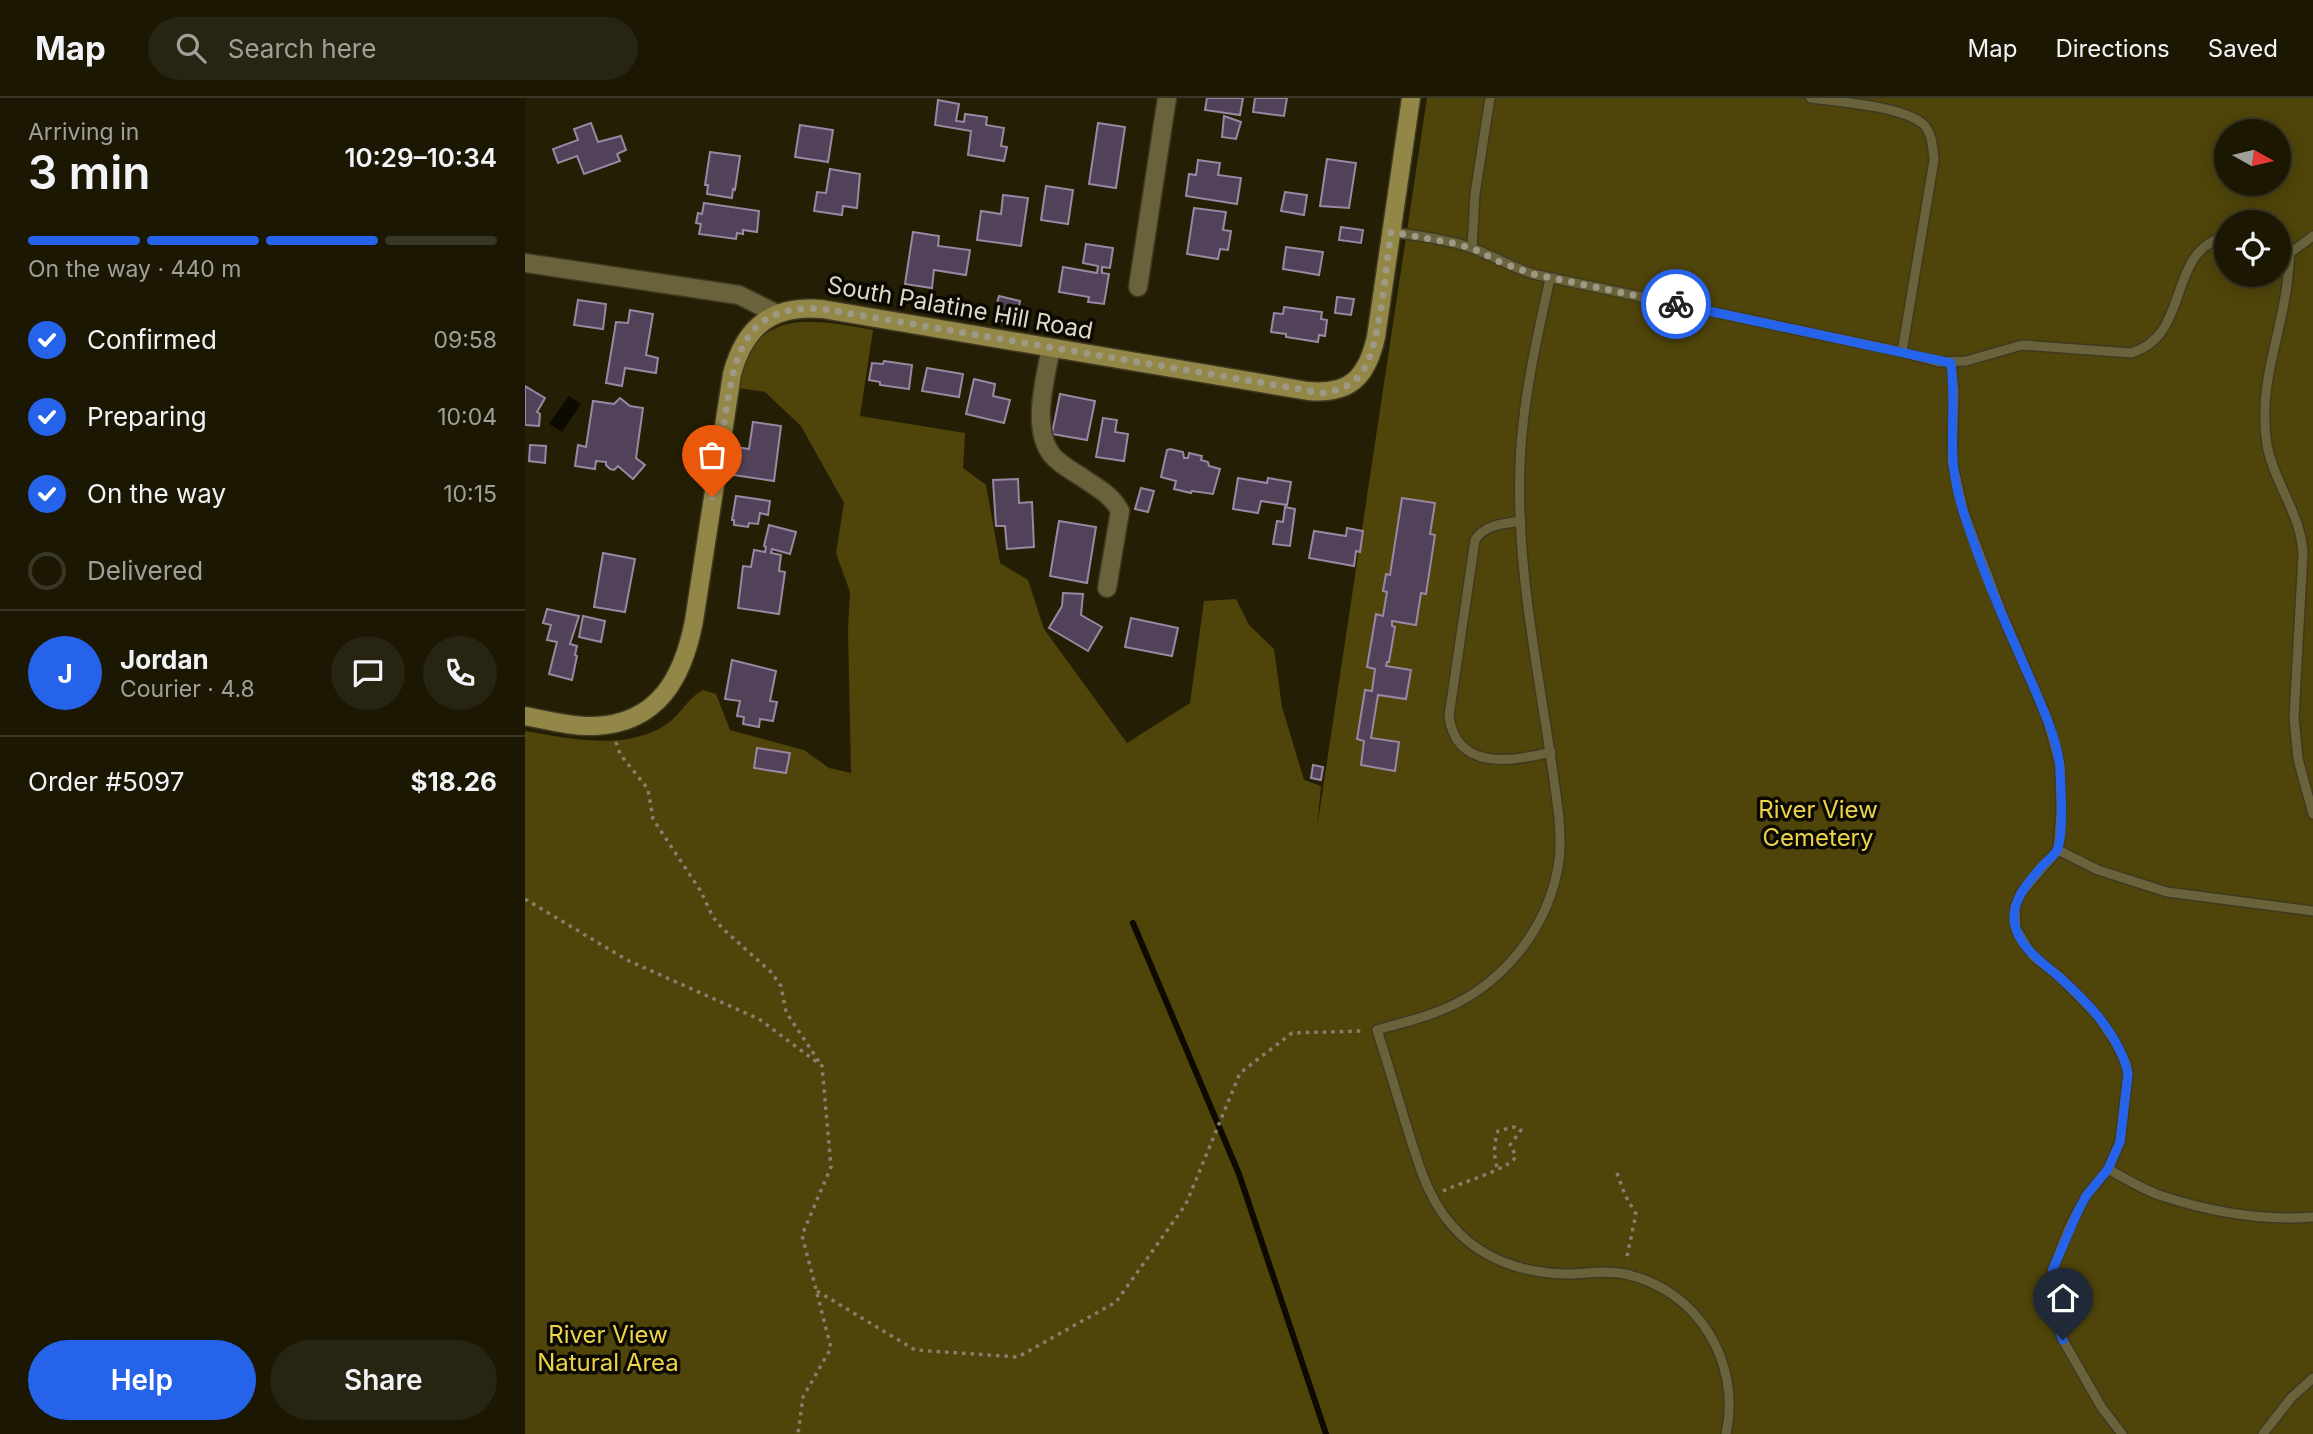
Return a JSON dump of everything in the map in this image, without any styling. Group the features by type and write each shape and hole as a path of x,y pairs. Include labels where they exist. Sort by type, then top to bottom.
{"street":[{"path":"1138,287 1167,98"},
{"name":"South Palatine Hill Road","path":"525,716 584,725 618,722 654,705 669,690 681,667 694,621 732,374 749,335 764,321 777,314 809,308 823,309 1308,391 1335,391 1353,382 1373,349 1411,98"},
{"path":"525,263 739,295 777,314"},
{"path":"1051,348 1041,420 1041,432 1046,445 1053,457 1110,497 1120,511 1107,588"}],"lane":[{"path":"1472,248 1475,194 1490,98"},
{"path":"1811,98 1903,112 1924,124 1932,141 1934,160 1902,352"},
{"path":"1391,232 1472,248 1518,269 1550,278 1951,363 2022,345 2131,353 2143,350 2168,324 2185,276 2199,250 2214,240"},
{"path":"2291,252 2313,236"},
{"path":"1550,278 1525,402 1520,448 1521,521 1534,647 1559,818 1559,859 1552,891 1534,933 1496,976 1462,1000 1435,1013 1377,1030 1417,1158 1432,1197 1448,1222 1478,1249 1507,1263 1536,1272 1575,1274 1606,1271 1625,1274 1667,1290 1682,1301 1710,1332 1720,1352 1727,1377 1730,1415 1727,1434"},
{"path":"2287,287 2263,408 2268,448 2302,536 2294,718 2298,759 2313,814"},
{"path":"1951,363 1954,391 1952,461 1964,513 2003,616 2047,718 2060,765 2061,812 2058,850 2021,893 2014,920 2019,936 2033,956 2060,977 2098,1016 2126,1063 2128,1074 2120,1142 2108,1169 2086,1196 2070,1226 2053,1269 2047,1298 2063,1340 2102,1408 2122,1434"},
{"path":"1521,521 1487,528 1479,533 1475,540 1449,716 1451,727 1464,748 1482,757 1502,760 1551,752"},
{"path":"2058,850 2098,870 2167,892 2313,911"},
{"path":"2108,1169 2160,1195 2219,1212 2243,1217 2313,1217"},
{"path":"2263,1434 2291,1398 2313,1378"}],"path":[{"path":"618,722 616,743 620,754 648,789 653,819 700,890 713,917 771,972 781,986 786,1012 822,1066 831,1167 802,1234 831,1348 803,1397 798,1434"},
{"path":"525,899 627,960 759,1019 822,1066"},
{"path":"817,1291 915,1350 1018,1357 1116,1302 1187,1204 1240,1073 1292,1033 1377,1030"},
{"path":"1432,1197 1461,1182 1491,1174 1515,1160 1510,1145 1521,1130 1514,1127 1498,1131 1495,1141 1495,1163 1498,1169"},
{"path":"1617,1173 1636,1214 1625,1274"}],"green space":[{"name":"River View Cemetery","path":"1427,98 2313,98 2313,1434 525,1434 525,731 592,740 626,739 666,725 703,690 716,694 730,730 804,750 829,768 851,773 848,629 850,592 836,553 844,503 801,426 765,392 738,388 746,362 757,343 771,331 787,324 807,322 873,330 860,416 965,433 963,468 986,485 1000,563 1028,580 1044,629 1127,743 1190,703 1204,601 1236,599 1249,625 1274,649 1282,707 1304,780 1321,786 1317,828"}],"shaded area":[{"path":"569,396 581,404 562,432 549,424"}],"building":[{"path":"1207,98 1243,98 1240,115 1205,110"},
{"path":"1255,98 1287,98 1284,116 1253,112"},
{"path":"938,100 959,104 956,121 964,122 965,114 987,117 986,125 1004,128 1001,146 1007,147 1004,161 968,155 971,131 935,125"},
{"path":"1224,116 1241,122 1236,139 1222,137"},
{"path":"591,123 598,142 621,136 626,150 617,154 620,161 584,174 577,156 558,163 553,149 578,140 574,129"},
{"path":"1098,123 1125,127 1116,188 1089,184"},
{"path":"800,125 833,130 828,162 795,157"},
{"path":"710,152 740,156 732,198 707,194 708,185 705,185"},
{"path":"1327,159 1356,163 1349,208 1320,206"},
{"path":"1198,160 1220,163 1218,175 1241,178 1237,204 1186,196 1189,174 1196,175"},
{"path":"830,169 860,174 857,208 843,206 842,215 814,211 817,192 826,193"},
{"path":"1046,186 1073,190 1068,224 1041,220"},
{"path":"1285,192 1307,195 1304,215 1281,211"},
{"path":"1003,195 1028,198 1021,246 977,240 981,211 1001,214"},
{"path":"704,203 759,211 757,232 743,230 743,234 737,233 736,239 699,234 701,224 696,223 698,213 702,214"},
{"path":"1194,208 1226,212 1223,230 1231,231 1228,250 1220,249 1218,259 1187,254"},
{"path":"1341,227 1363,230 1361,243 1339,240"},
{"path":"913,232 939,236 938,246 970,250 966,275 934,270 932,288 905,284"},
{"path":"1086,244 1113,248 1110,268 1102,267 1102,273 1109,274 1104,304 1088,302 1089,297 1059,292 1063,267 1097,273 1098,266 1083,263"},
{"path":"1286,247 1323,252 1319,275 1283,269"},
{"path":"999,296 1020,301 1015,323 993,319"},
{"path":"1337,297 1354,299 1351,315 1335,313"},
{"path":"578,300 606,304 603,329 574,325"},
{"path":"1284,307 1322,312 1321,319 1327,320 1325,336 1319,335 1318,342 1271,332 1274,313 1283,314"},
{"path":"630,310 653,314 646,355 658,358 656,373 625,368 622,386 606,383 616,322 628,323"},
{"path":"884,361 912,365 909,389 880,385 880,382 869,380 872,363 883,364"},
{"path":"927,368 963,374 959,397 922,391"},
{"path":"974,379 995,384 993,396 1010,400 1004,423 966,414"},
{"path":"525,386 545,398 537,412 540,414 539,426 525,425"},
{"path":"1060,394 1095,401 1087,440 1052,434"},
{"path":"620,398 630,406 643,408 636,458 645,465 633,479 618,466 614,470 610,469 606,462 596,461 595,469 575,466 578,445 586,447 593,401 614,404"},
{"path":"1103,418 1117,420 1115,432 1128,434 1124,461 1096,457"},
{"path":"753,422 781,426 774,481 733,475 736,447 749,449"},
{"path":"530,445 546,446 545,463 529,461"},
{"path":"1167,450 1183,452 1184,458 1188,458 1189,453 1202,456 1201,460 1208,462 1209,466 1220,469 1213,494 1174,489 1176,481 1161,477"},
{"path":"1238,478 1267,483 1268,478 1291,482 1287,505 1261,501 1258,513 1233,509"},
{"path":"1018,479 1019,503 1032,502 1034,547 1007,549 1005,526 996,526 993,480"},
{"path":"1141,488 1154,491 1148,512 1135,509"},
{"path":"736,496 770,501 768,515 760,513 758,524 749,523 748,527 734,525 732,520"},
{"path":"1402,498 1435,503 1430,534 1435,535 1426,594 1421,593 1416,625 1392,621 1392,626 1395,627 1386,666 1411,670 1406,699 1378,695 1371,738 1399,742 1395,771 1361,765 1364,741 1357,739 1365,690 1372,691 1375,669 1367,667 1376,614 1383,616 1387,592 1383,591 1386,574 1390,575"},
{"path":"1285,507 1295,509 1290,546 1273,544 1277,521 1283,522"},
{"path":"1059,521 1096,527 1087,583 1050,576"},
{"path":"769,525 796,532 790,554 772,549 771,553 781,555 779,571 785,572 779,614 738,608 743,566 751,567 754,550 765,552"},
{"path":"1347,528 1363,531 1360,552 1356,551 1354,566 1309,558 1314,531 1346,536"},
{"path":"603,553 635,559 625,612 594,607"},
{"path":"1063,593 1083,594 1081,615 1102,627 1088,651 1049,628 1062,606"},
{"path":"547,609 579,616 570,644 577,646 572,680 549,674 557,642 547,640 551,625 543,623"},
{"path":"583,616 605,621 601,642 579,637"},
{"path":"1131,618 1178,628 1172,656 1125,647"},
{"path":"732,660 776,671 770,701 777,702 773,721 760,719 759,727 743,724 744,717 737,716 740,701 725,699"},
{"path":"757,748 790,753 786,773 754,768"},
{"path":"1313,765 1323,767 1321,780 1311,778"}],"waterway":[{"path":"1133,923 1239,1174 1326,1434"}],"way so far":[{"path":"712,497 732,374 739,353 756,328 764,321 786,311 823,309 1323,393 1335,391 1353,382 1369,359 1373,349 1391,232 1472,248 1533,274 1676,304"}],"route":[{"path":"1676,304 1951,363 1954,391 1952,461 1964,513 1975,547 2047,718 2060,765 2061,812 2058,850 2028,881 2021,893 2015,907 2016,929 2033,956 2060,977 2098,1016 2126,1063 2128,1074 2120,1142 2108,1169 2086,1196 2070,1226 2053,1269 2047,1298 2063,1340"}],"park label":[{"name":"River View Natural Area","path":"608,1349"}]}
